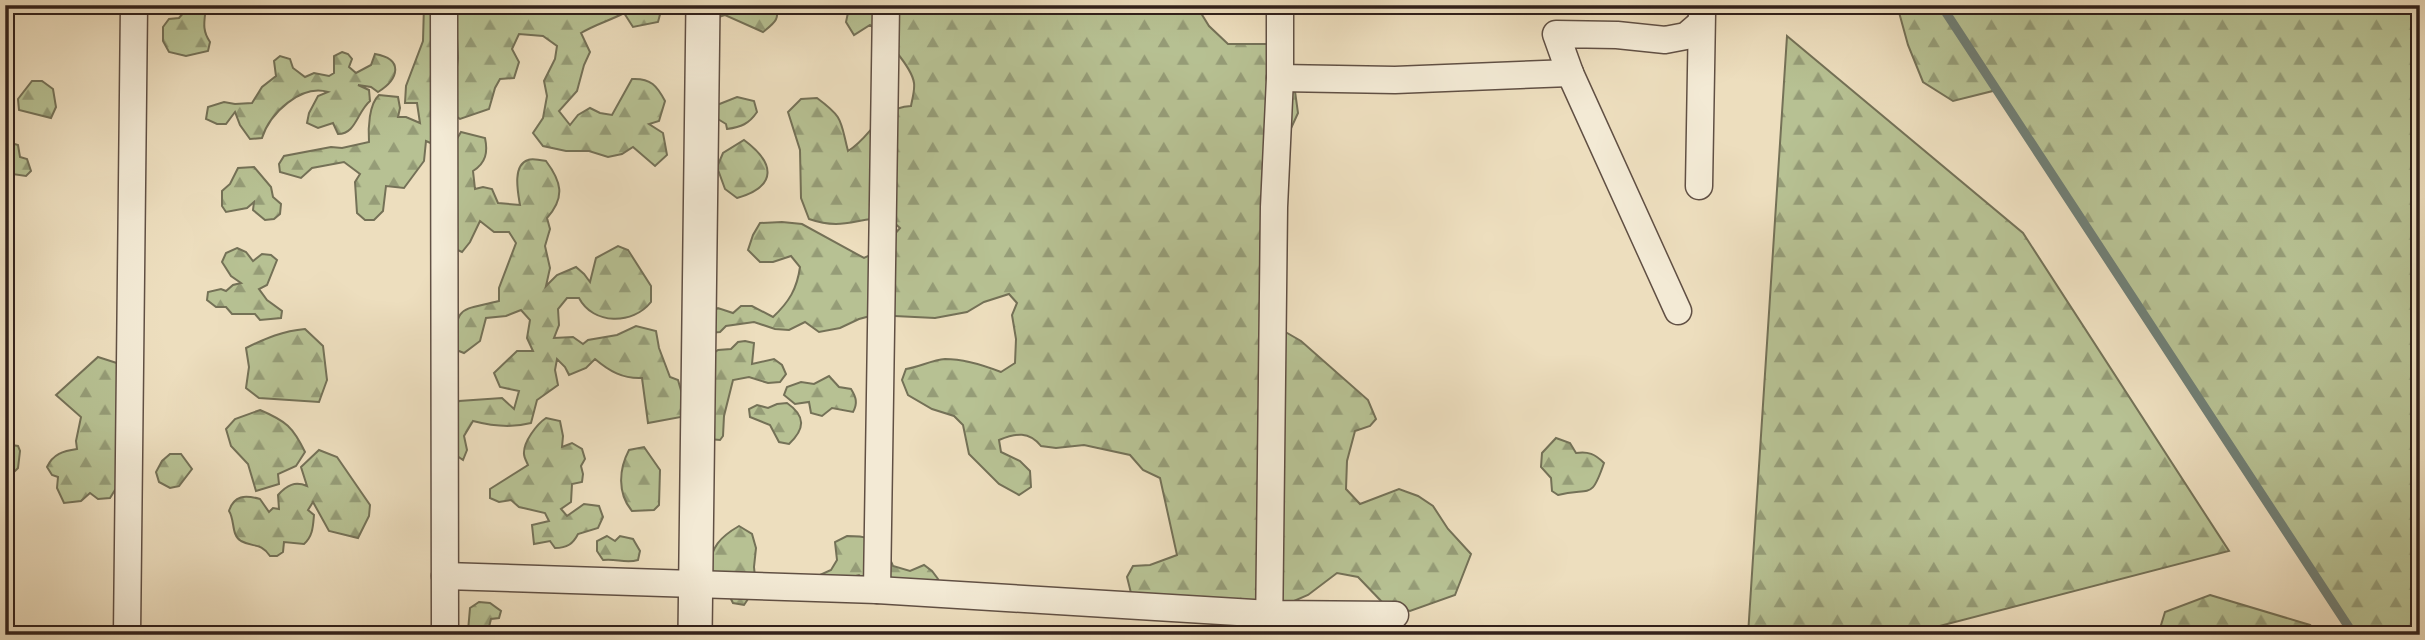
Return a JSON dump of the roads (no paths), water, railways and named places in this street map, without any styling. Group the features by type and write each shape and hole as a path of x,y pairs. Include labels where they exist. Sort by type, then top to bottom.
{"street":[{"path":"127,635 134,5"},
{"path":"444,5 445,635"},
{"path":"695,635 703,5"},
{"path":"877,590 886,5"},
{"path":"1270,624 1274,207 1280,78 1280,5"},
{"path":"1678,311 1570,73 1556,34 1617,35 1665,40 1686,36 1701,14"},
{"path":"1699,186 1701,14"},
{"path":"1280,78 1395,80 1570,73"},
{"path":"445,576 877,590 1270,624 1395,615"}],"waterway":[{"path":"1941,5 2354,635"}]}
